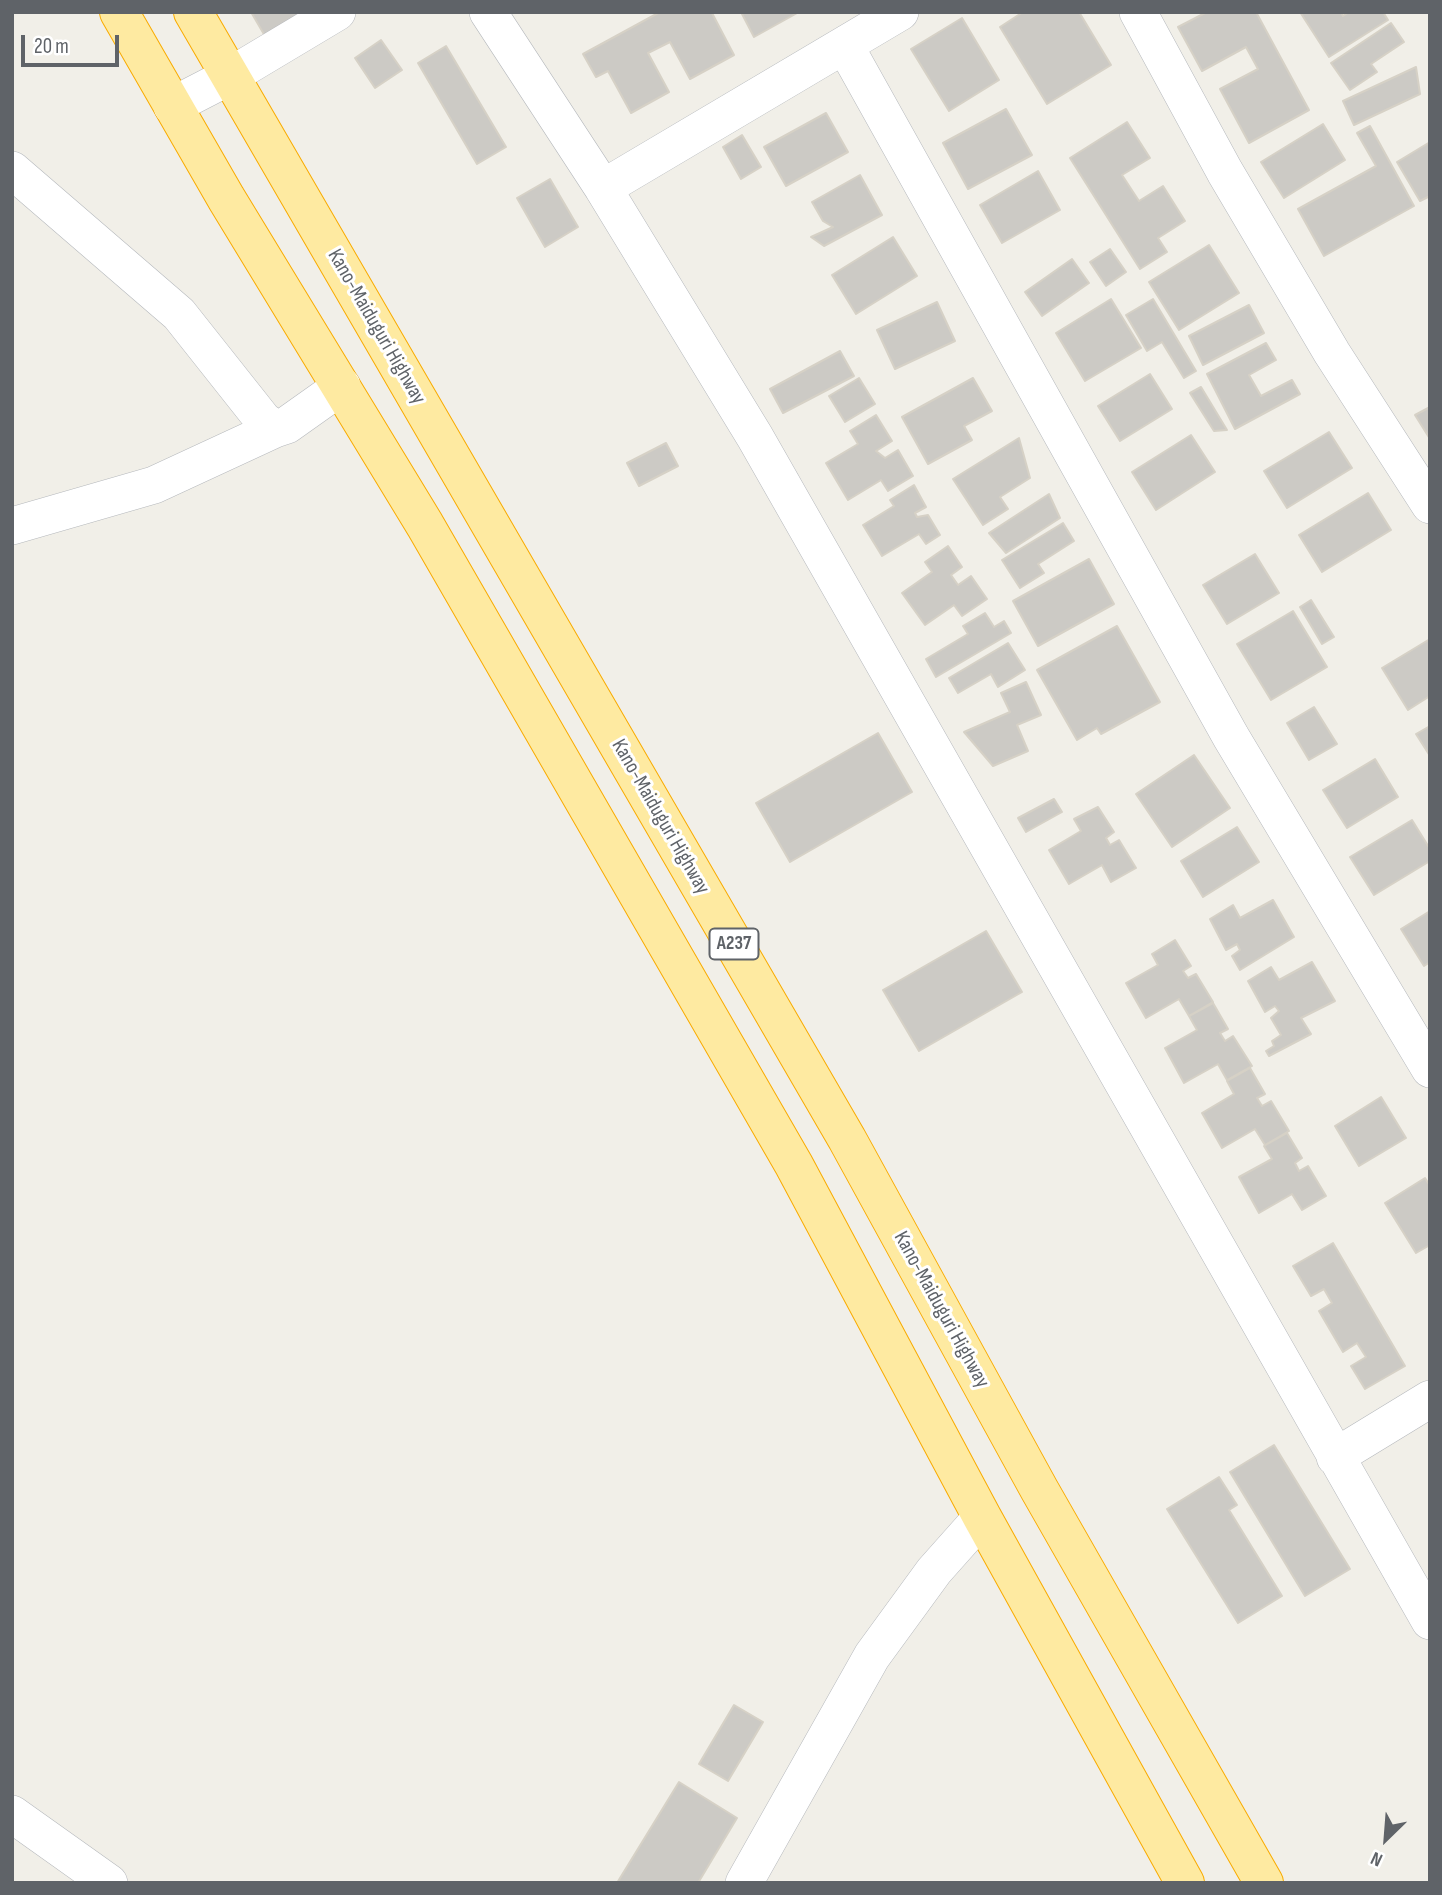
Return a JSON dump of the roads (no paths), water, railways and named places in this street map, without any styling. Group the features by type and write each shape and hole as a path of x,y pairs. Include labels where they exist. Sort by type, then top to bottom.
{"highway":[{"name":"A237","path":"119,12 226,198 425,525 794,1165 982,1517 1185,1883"},
{"name":"Kano-Maiduguri Highway","path":"193,12 847,1139 1039,1489 1264,1883"}],"street":[{"path":"172,106 230,76 337,12"},
{"path":"488,12 603,188 755,437 1430,1621"},
{"path":"603,188 900,12"},
{"path":"1138,12 1225,172 1325,341 1430,505"},
{"path":"845,46 1231,737 1430,1069"},
{"path":"12,170 179,314 263,420 275,429"},
{"path":"12,526 154,485 286,425 342,386"},
{"path":"1335,1457 1430,1399"},
{"path":"744,1883 872,1656 934,1571 982,1517"},
{"path":"12,1814 109,1883"}]}
